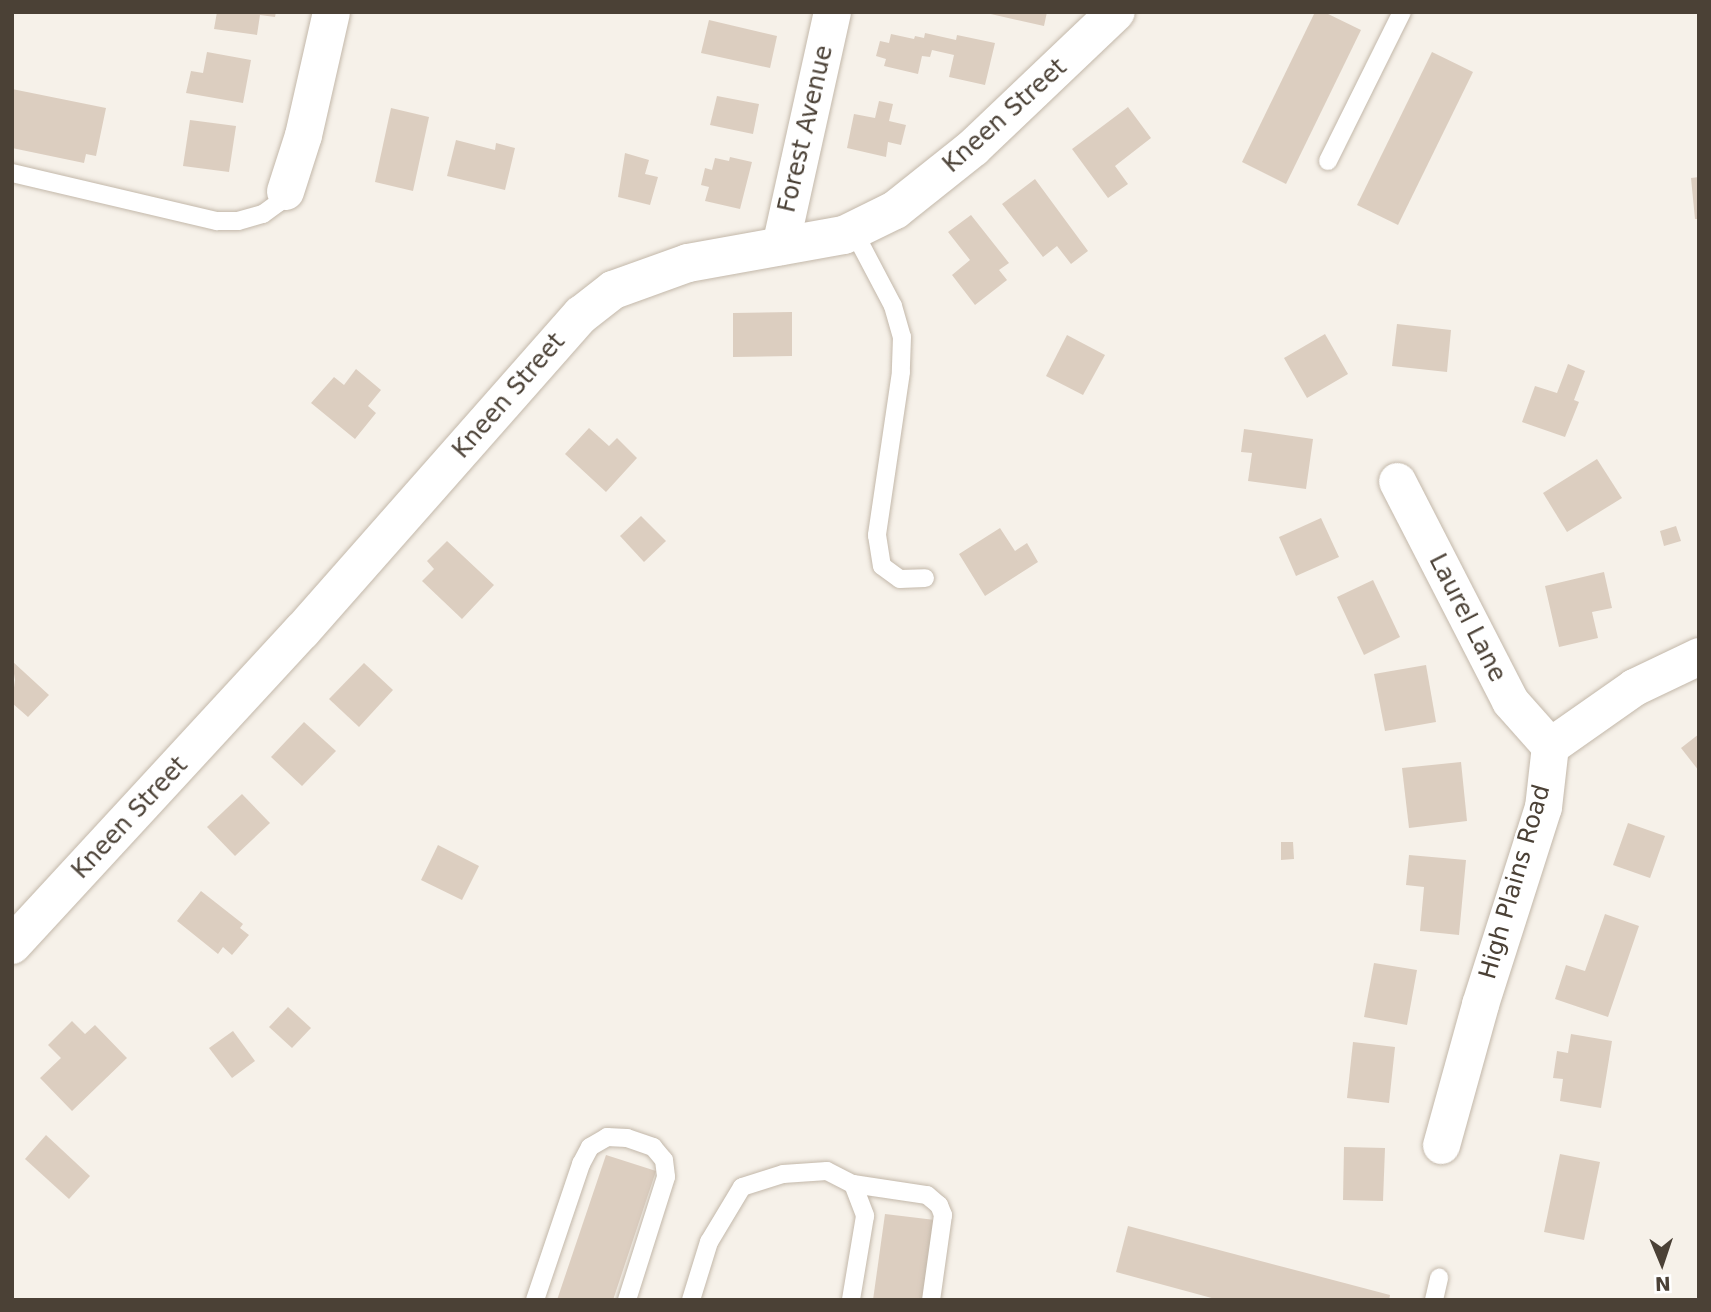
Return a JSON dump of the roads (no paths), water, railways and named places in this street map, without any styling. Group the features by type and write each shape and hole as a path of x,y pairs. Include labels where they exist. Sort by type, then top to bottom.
{"street":[{"path":"285,191 303,135 331,12"},
{"name":"Forest Avenue","path":"779,246 832,12"},
{"name":"Kneen Street","path":"12,945 292,642 581,315 613,290 688,263 853,230 895,210 973,148 1116,12"},
{"name":"Laurel Lane","path":"1397,481 1510,701 1550,746"},
{"path":"1550,746 1634,687 1699,656"},
{"name":"High Plains Road","path":"1441,1145 1480,1004 1543,807 1550,746"}],"lane":[{"path":"1328,161 1402,12"},
{"path":"12,173 217,221 238,221 263,214 278,203 285,191"},
{"path":"853,230 893,306 902,337 901,373 877,536 882,566 900,579 925,578"},
{"path":"535,1300 581,1164 590,1147 607,1137 627,1139 653,1147 664,1160 666,1177 627,1300"},
{"path":"691,1300 709,1242 742,1188 783,1174 827,1171 853,1184 927,1195 939,1205 943,1215 931,1300"},
{"path":"850,1300 865,1216 853,1184"},
{"path":"1434,1300 1439,1278"}]}
